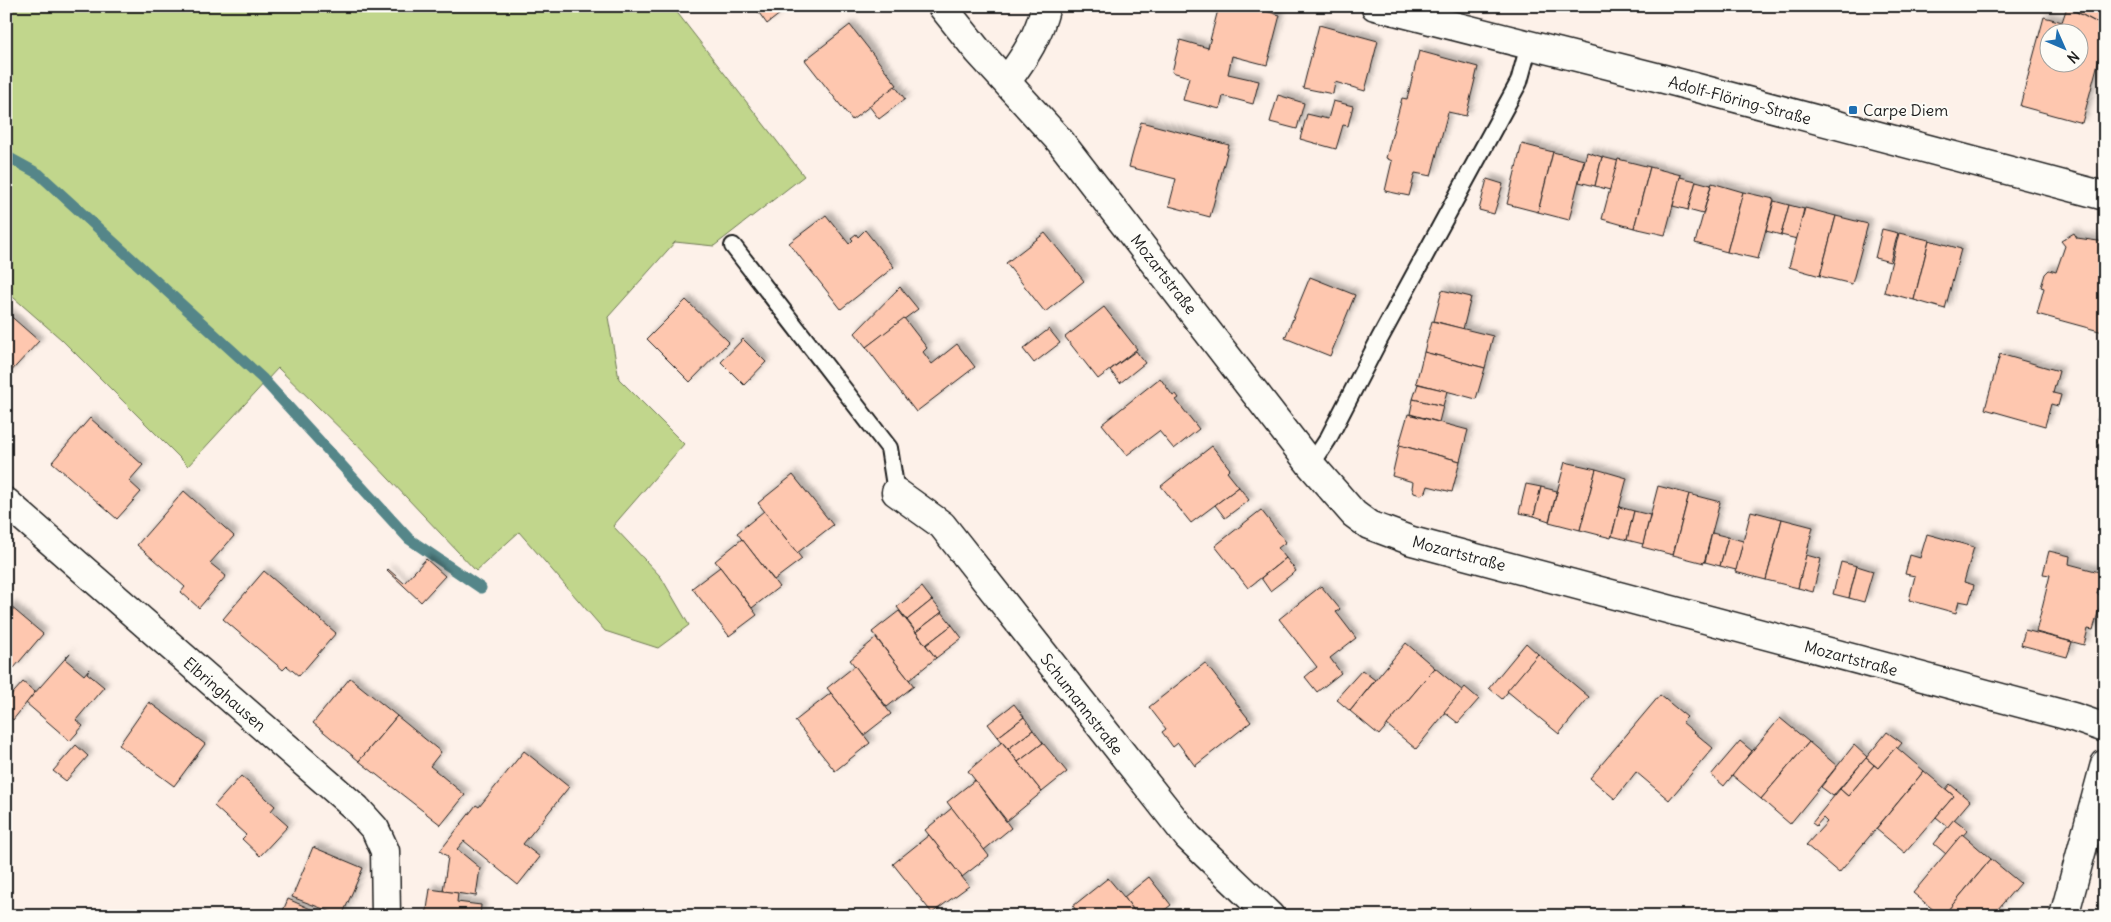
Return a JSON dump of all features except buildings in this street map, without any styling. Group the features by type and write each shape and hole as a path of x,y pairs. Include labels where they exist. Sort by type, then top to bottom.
{"street":[{"name":"Mozartstraße","path":"942,6 978,50 1060,141 1311,465 1354,514 1369,525 1412,541 2073,717 2105,728"},
{"path":"1007,81 1026,55 1040,31 1046,6"},
{"name":"Adolf-Flöring-Straße","path":"1375,6 2105,196"},
{"name":"Schumannstraße","path":"896,492 942,525 1188,837 1270,916"},
{"name":"Elbringhausen","path":"6,502 356,808 375,829 385,851 386,916"},
{"path":"2064,916 2105,764"}],"lane":[{"path":"1311,465 1328,439 1380,338 1520,82 1529,45"},
{"path":"733,246 889,448 896,492"}],"green space":[{"path":"6,6 672,6 804,176 714,246 675,242 608,317 619,379 684,444 613,526 661,577 689,625 658,648 605,631 519,532 476,571 355,443 278,368 188,466 61,339 6,291"}],"waterway":[{"path":"6,156 39,174 262,378 409,539 481,588"}],"place":[{"name":"Carpe Diem","path":"1853,110"}]}
